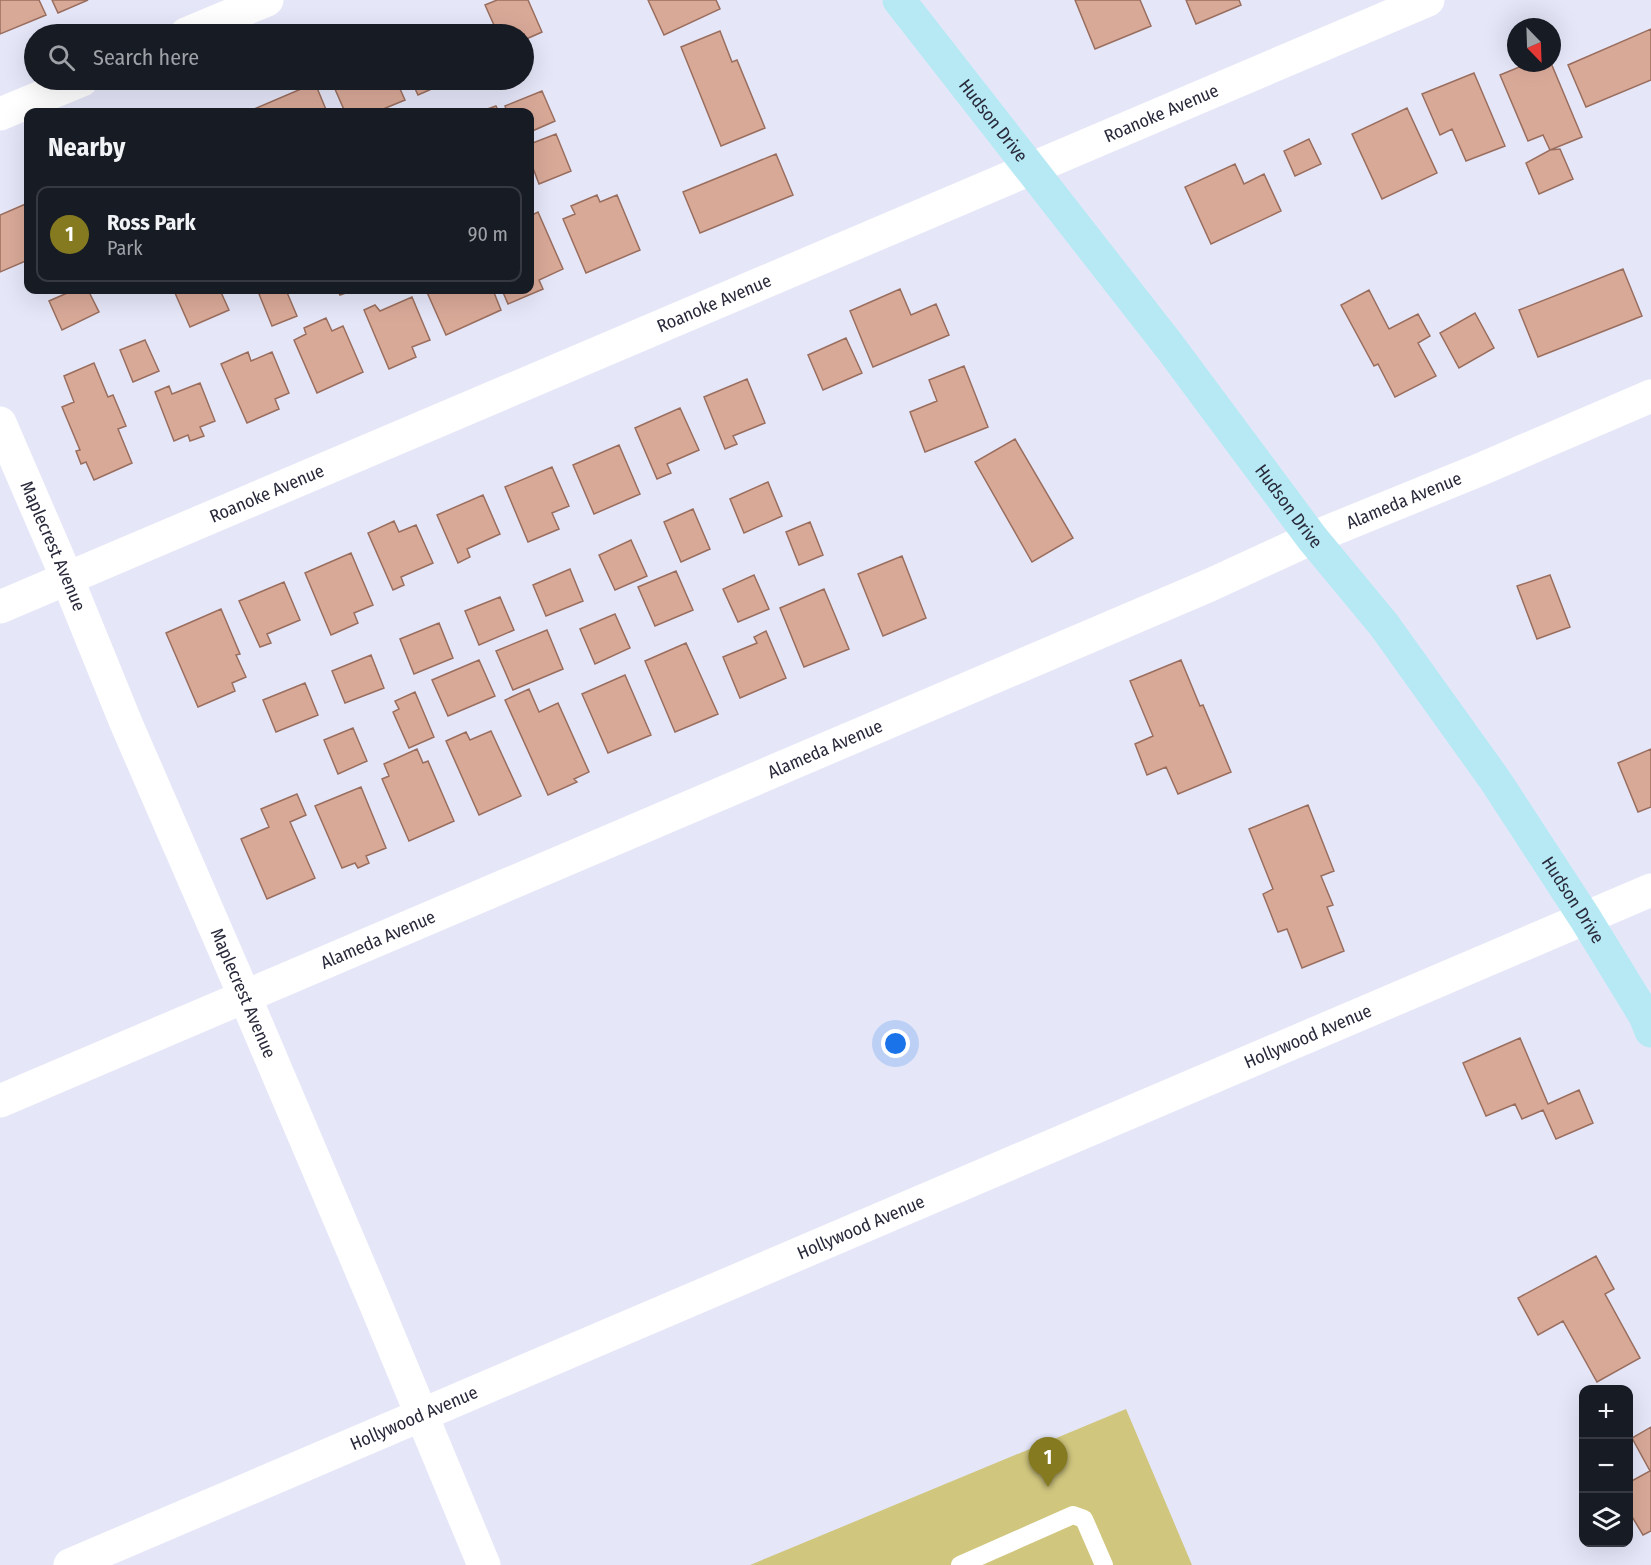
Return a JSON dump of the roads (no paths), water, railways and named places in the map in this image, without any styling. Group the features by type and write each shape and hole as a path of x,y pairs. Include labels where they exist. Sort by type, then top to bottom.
{"street":[{"path":"210,24 267,0"},
{"name":"Hudson Drive","path":"899,0 1170,347 1312,538 1384,625 1495,780 1585,918 1645,1016 1651,1031"},
{"name":"Roanoke Avenue","path":"0,607 1428,0"},
{"path":"0,114 58,90"},
{"name":"Alameda Avenue","path":"0,1101 1210,585 1312,538 1479,470 1651,396"},
{"name":"Maplecrest Avenue","path":"0,423 67,578 130,733 246,997 374,1298 420,1415 484,1565"},
{"name":"Hollywood Avenue","path":"70,1565 1651,890"}],"lane":[{"path":"960,1565 1073,1515 1084,1519 1104,1565"}],"place":[{"name":"Ross Park","path":"1048,1487"}]}
